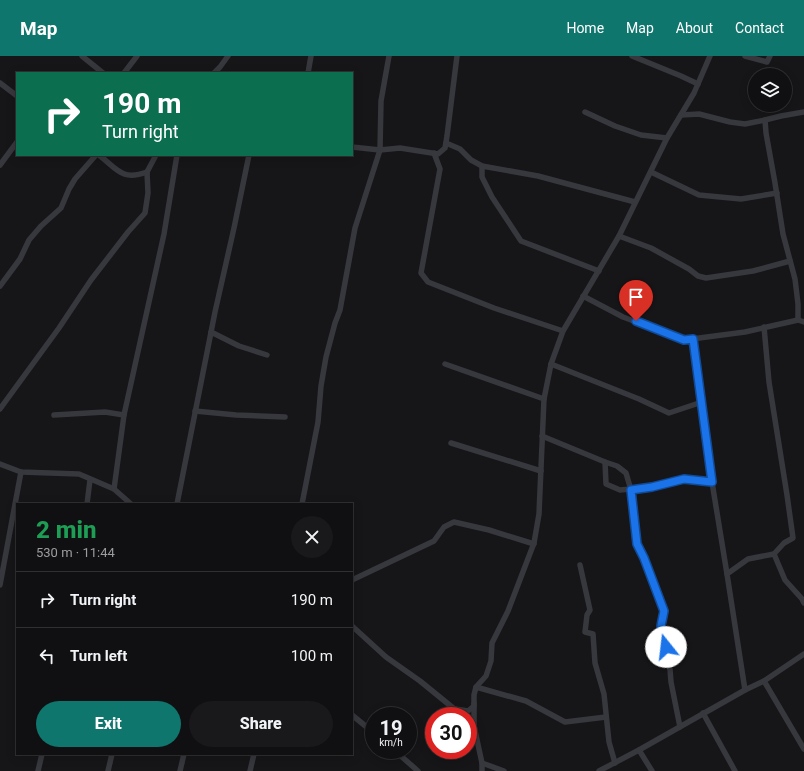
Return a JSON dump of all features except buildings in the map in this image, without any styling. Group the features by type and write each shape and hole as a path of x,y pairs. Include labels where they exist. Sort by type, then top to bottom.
{"street":[{"path":"82,56 102,72"},
{"path":"125,72 137,56"},
{"path":"215,72 228,56"},
{"path":"308,72 311,56"},
{"path":"302,503 318,422 321,386 326,357 340,310 356,228 380,150 381,101 388,56"},
{"path":"353,147 380,150 400,148 434,154 441,152 445,148 451,115 457,56"},
{"path":"632,56 698,84"},
{"path":"473,707 476,687 486,676 491,661 492,643 508,611 534,544 539,514 544,399 551,364 563,332 619,236 667,138 694,93 710,56"},
{"path":"744,56 767,62 770,56"},
{"path":"0,83 16,95"},
{"path":"585,112 615,126 641,135 667,138"},
{"path":"681,115 699,114 745,124 787,114 804,112"},
{"path":"765,120 783,234 795,279 798,320"},
{"path":"0,165 16,143"},
{"path":"446,143 460,149 471,160 482,166 538,176 635,202"},
{"path":"434,154 440,169 421,273 428,282 494,308 563,332"},
{"path":"0,286 20,259 28,240 61,208 75,179 95,156"},
{"path":"101,156 125,175 137,176 147,172"},
{"path":"0,409 59,328 91,280 144,213 148,193 147,172 155,156"},
{"path":"114,489 124,415 162,242 177,156"},
{"path":"177,503 211,332 249,156"},
{"path":"482,166 482,177 492,197 521,241 599,271"},
{"path":"650,172 699,195 741,199 776,193"},
{"path":"619,236 651,248 689,269 698,276 706,278 753,271 790,261"},
{"path":"583,296 623,317 684,340 745,332 798,320 804,322"},
{"path":"727,574 748,559 774,554 784,543 793,538 769,382 764,327"},
{"path":"211,332 239,346 267,355"},
{"path":"693,339 712,482 745,690"},
{"path":"445,364 544,399"},
{"path":"551,364 639,399 669,413 702,402"},
{"path":"195,411 236,415 285,417"},
{"path":"54,415 105,412 124,415"},
{"path":"542,436 617,466 626,473 631,490 637,544 644,558 664,611 661,626 669,657 671,682 680,727"},
{"path":"452,443 541,471"},
{"path":"605,462 606,484 620,490 652,487 684,479 712,482"},
{"path":"0,464 22,472 79,474 114,489 130,503"},
{"path":"0,584 22,472"},
{"path":"87,503 90,480"},
{"path":"353,580 434,541 444,527 454,522 489,530 534,544"},
{"path":"774,554 785,580 804,603"},
{"path":"580,565 590,610 587,615 585,632 593,634 595,663 604,694 606,717 615,763"},
{"path":"353,627 386,656 451,707"},
{"path":"599,771 764,681 804,654"},
{"path":"764,681 804,749"},
{"path":"476,687 526,701 565,722 606,717"},
{"path":"474,696 474,707"},
{"path":"703,713 735,771"},
{"path":"353,716 365,726"},
{"path":"477,740 482,763 482,771"},
{"path":"639,750 652,771"},
{"path":"38,771 42,755"},
{"path":"108,771 112,755"},
{"path":"180,771 184,755"},
{"path":"250,771 254,755"},
{"path":"404,759 418,771"},
{"path":"482,763 504,771"}],"route":[{"path":"636,321 684,340 693,339 712,482 684,479 652,487 631,490 637,544 658,592 664,611 661,626 666,647"}]}
